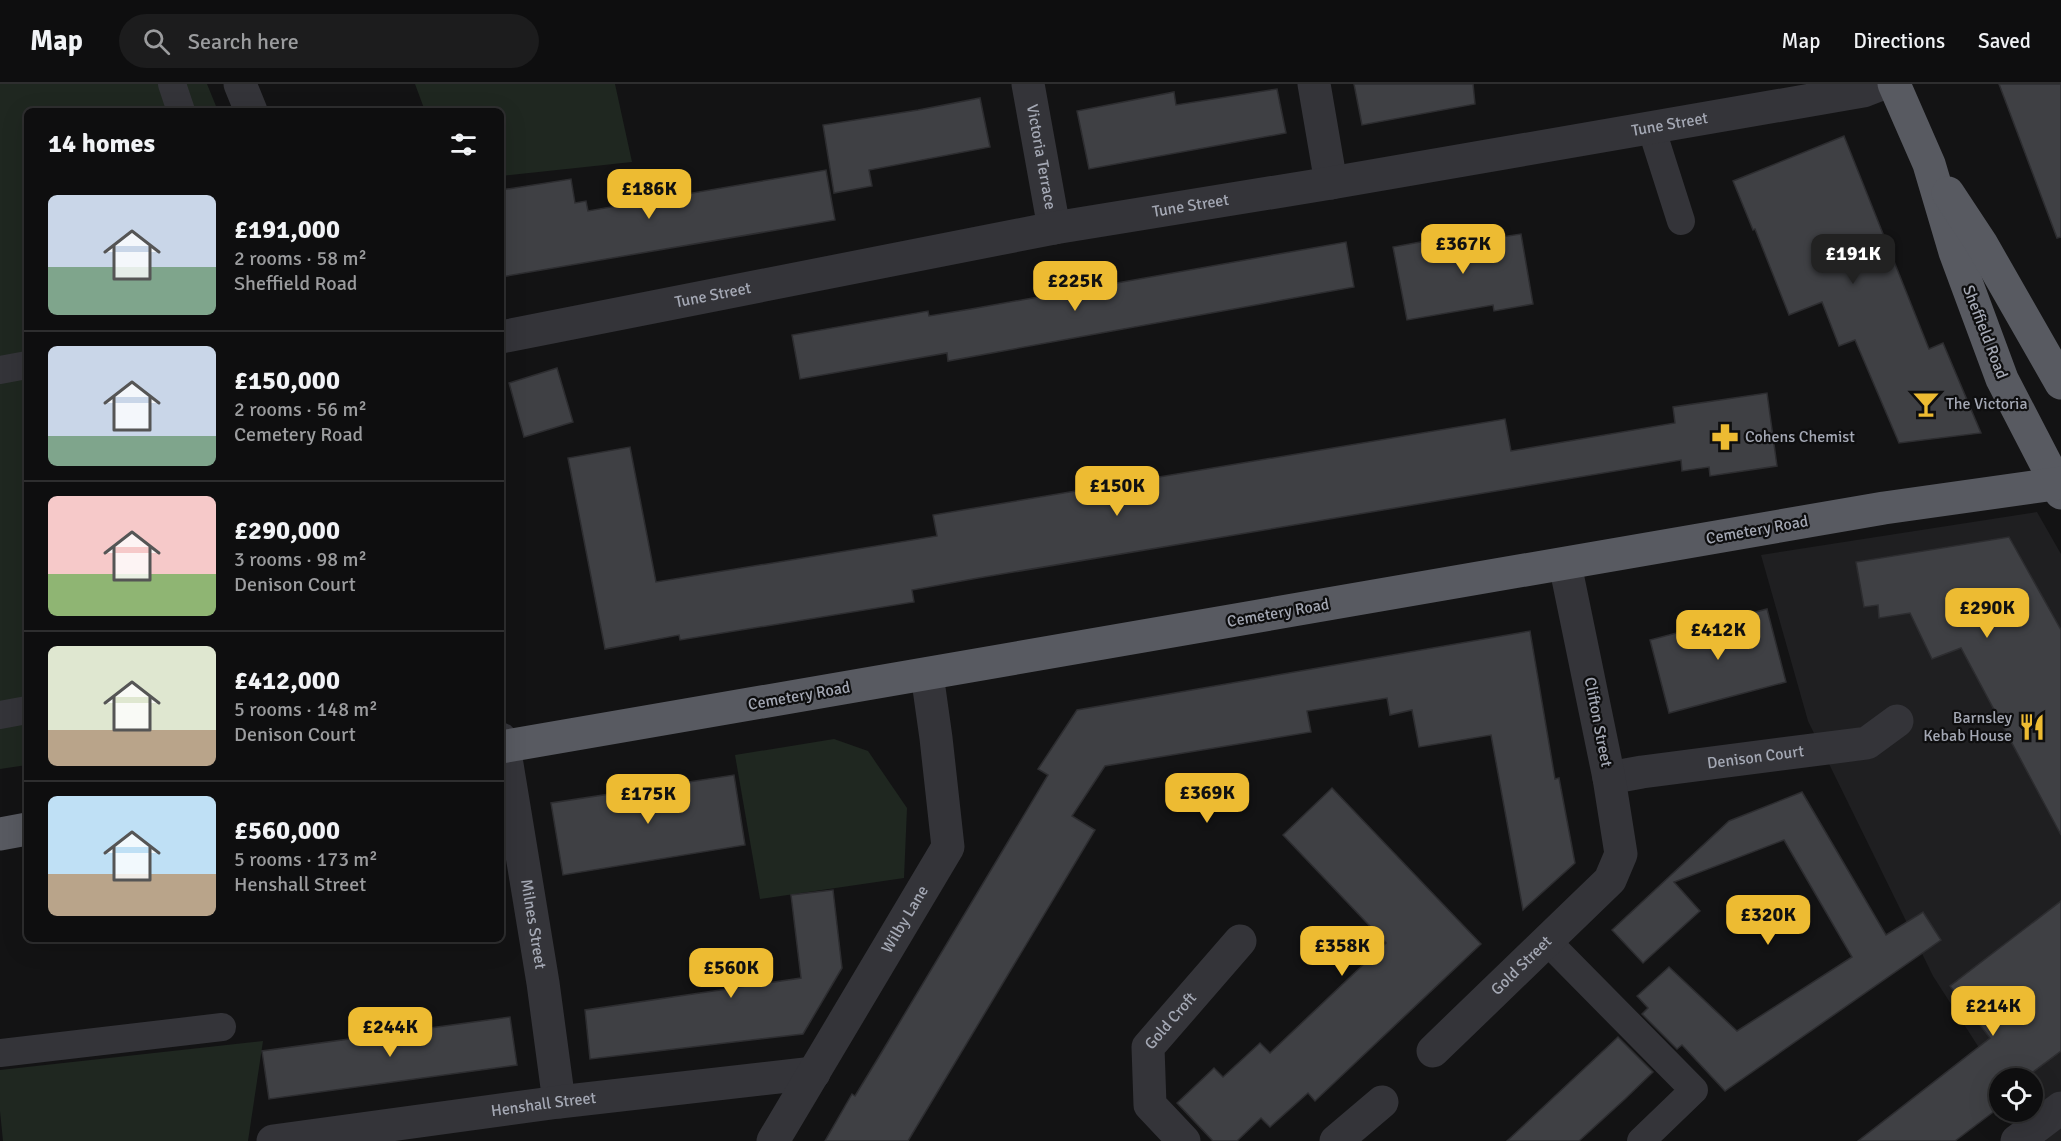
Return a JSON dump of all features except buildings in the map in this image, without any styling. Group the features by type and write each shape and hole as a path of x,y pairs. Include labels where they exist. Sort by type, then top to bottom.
{"highway":[{"name":"Sheffield Road","path":"1894,84 1929,164 1955,252 2002,379 2059,487"},
{"name":"Sheffield Road","path":"1929,164 1980,243 2061,383"},
{"name":"Cemetery Road","path":"504,744 927,674 1884,508 2059,487"},
{"path":"0,834 24,830"}],"street":[{"path":"240,84 250,108"},
{"name":"Victoria Terrace","path":"1028,84 1054,228"},
{"path":"1314,84 1331,183"},
{"name":"Tune Street","path":"504,337 1054,228 1651,128 1863,91 1881,84"},
{"name":"Clifton Street","path":"1565,564 1609,778 1622,854 1610,880"},
{"name":"Wilby Lane","path":"773,1141 948,847 927,674"},
{"name":"Denison Court","path":"1609,778 1867,743 1897,721"},
{"name":"Milnes Street","path":"504,756 543,983 559,1102"},
{"name":"Gold Street","path":"1433,1051 1610,880"},
{"name":"Gold Croft","path":"1184,1141 1150,1106 1148,1047 1240,941"},
{"name":"Henshall Street","path":"273,1141 559,1102 814,1073"},
{"path":"1336,1141 1382,1102"},
{"path":"2017,1141 2061,1108"}],"lane":[{"path":"172,84 180,108"},
{"path":"1651,128 1681,220"},
{"path":"0,370 24,366"},
{"path":"0,715 24,711"},
{"path":"1546,940 1694,1090 1641,1141"},
{"path":"0,1053 222,1027"}],"shaded area":[{"path":"0,84 207,84 217,108 24,108 24,765 0,769"},
{"path":"415,84 615,84 632,162 504,176 504,108 424,108"},
{"path":"2037,512 2061,554 2061,1141 2039,1141 2027,1122 2043,1122 2043,1068 1992,1068 1933,976 1808,721 1761,555"},
{"path":"834,739 868,751 907,808 904,878 760,899 735,755"},
{"path":"263,1041 248,1141 3,1141 0,1070"}],"place":[{"name":"The Victoria","path":"1926,404"},
{"name":"Cohens Chemist","path":"1725,437"},
{"name":"Barnsley Kebab House","path":"2032,727"}]}
